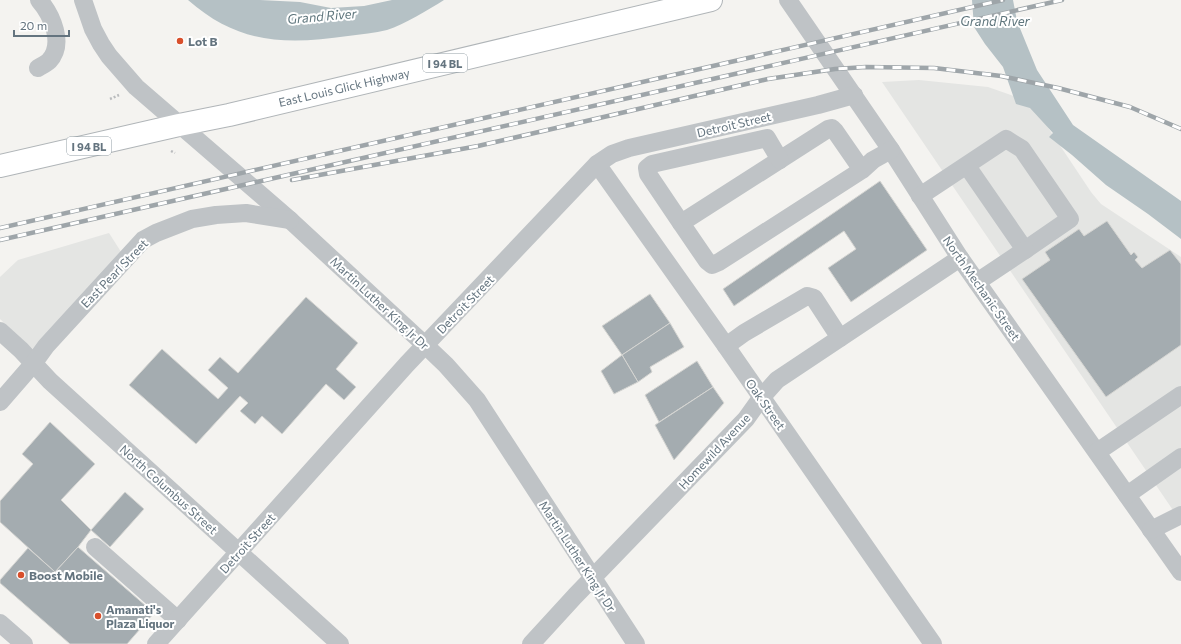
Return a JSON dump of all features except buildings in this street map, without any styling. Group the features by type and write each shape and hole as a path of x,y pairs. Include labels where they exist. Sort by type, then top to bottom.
{"main road":[{"name":"East Louis Glick Highway","path":"0,166 237,113 711,0"}],"street":[{"path":"38,68 49,61 56,49 56,36 51,20 39,0"},
{"name":"Martin Luther King Jr Dr","path":"83,0 93,29 109,56 136,87 290,220 451,370 477,400 636,644"},
{"name":"North Mechanic Street","path":"788,0 891,150 960,258 1181,572"},
{"name":"Detroit Street","path":"156,644 425,345 597,164 612,154 629,148 818,105 854,95"},
{"path":"681,223 828,129 832,128 862,170"},
{"path":"780,160 767,138 652,164 647,168 648,174 707,261 712,265 719,262 862,170 873,160 891,150"},
{"path":"920,196 1006,139 1022,149 1070,219 977,282"},
{"name":"Oak Street","path":"597,164 726,346 933,644"},
{"path":"967,166 1025,250"},
{"name":"East Pearl Street","path":"0,402 33,364 46,346 142,240 192,219 216,215 246,213 290,220"},
{"name":"Homewild Avenue","path":"531,644 592,578 746,418 761,398 778,380 960,258"},
{"path":"726,346 744,333 807,296 814,298 840,338"},
{"name":"North Columbus Street","path":"0,331 21,350 33,364 340,644"},
{"path":"1097,452 1181,395"},
{"path":"1127,495 1181,457"},
{"path":"1151,530 1181,515"},
{"path":"94,547 178,620"},
{"path":"0,623 24,644"}],"shaded area":[{"path":"919,80 988,87 1031,102 1091,192 1101,204 1181,257 1181,522 882,82"},
{"path":"109,233 123,255 34,350 0,319 0,277 18,260"}],"water":[{"name":"Grand River","path":"188,0 260,0 300,2 331,8 364,6 392,0 444,0 409,21 387,30 325,39 283,40 263,38 244,33 225,25 207,15"},
{"name":"Grand River","path":"972,0 1013,0 1017,21 1037,70 1073,125 1181,201 1181,239 1106,185 1049,137 1053,133 1030,108 1016,104 1003,67 974,27"}],"railway":[{"path":"0,228 1003,0"},
{"path":"0,240 1062,0"},
{"path":"292,180 478,146 768,79 835,69 866,67 934,68 1001,76 1058,88 1130,107 1181,129"}],"place":[{"name":"Lot B","path":"180,41"},
{"name":"Boost Mobile","path":"21,575"},
{"name":"Amanati's Plaza Liquor","path":"98,616"}]}
